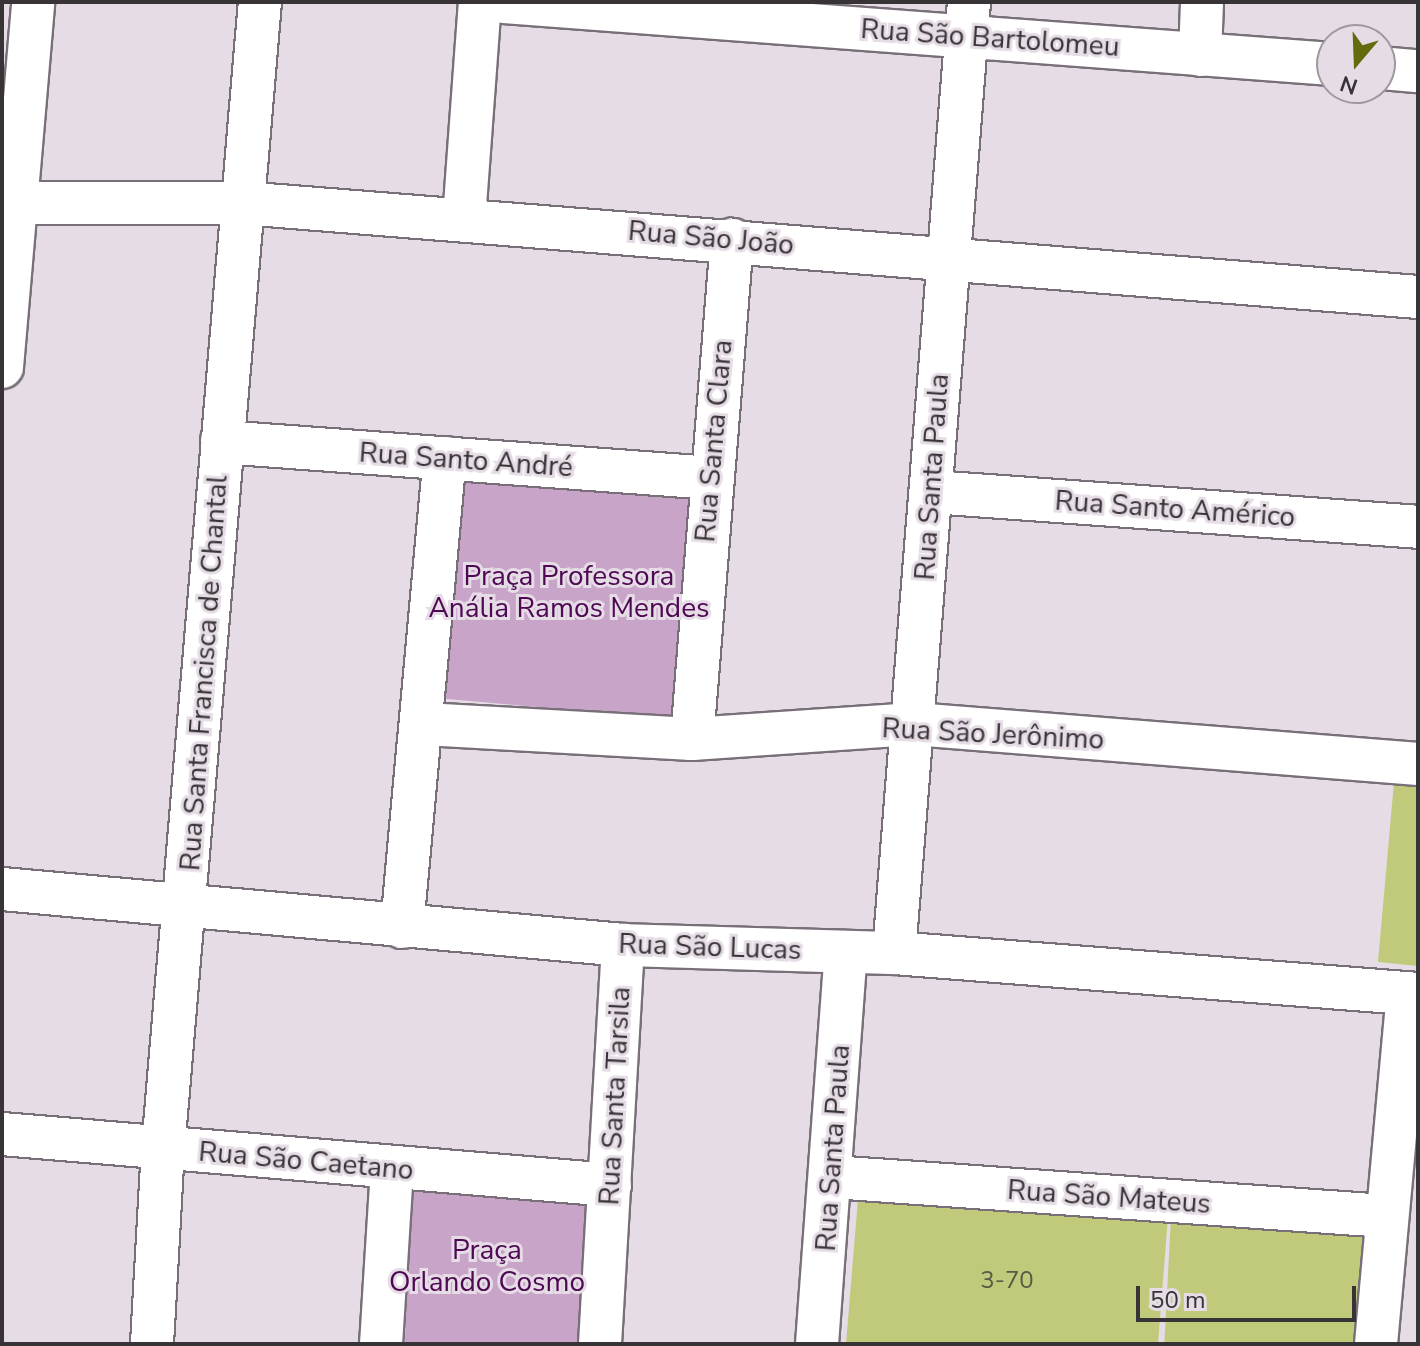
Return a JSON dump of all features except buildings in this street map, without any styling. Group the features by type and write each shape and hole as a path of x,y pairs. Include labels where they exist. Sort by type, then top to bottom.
{"street":[{"path":"2,367 8,204 33,2"},
{"name":"Rua Santa Francisca de Chantal","path":"152,1344 163,1149 260,2"},
{"path":"464,219 480,2"},
{"name":"Rua São Bartolomeu","path":"504,2 968,20 1200,55 1316,63"},
{"path":"1200,55 1202,2"},
{"name":"Rua Santa Paula","path":"894,953 968,20"},
{"path":"1396,69 1418,71"},
{"name":"Rua São João","path":"8,204 242,203 1418,297"},
{"name":"Rua Santa Clara","path":"692,739 709,478 732,240"},
{"name":"Rua Santo André","path":"222,442 709,478"},
{"path":"402,927 424,724 445,458"},
{"name":"Rua Santo Américo","path":"932,492 1418,527"},
{"name":"Rua São Jerônimo","path":"424,724 692,739 914,724 1418,764"},
{"name":"Rua São Lucas","path":"2,889 623,945 894,953 1413,994"},
{"name":"Rua Santa Tarsila","path":"600,1344 623,945"},
{"name":"Rua Santa Paula","path":"817,1344 832,1177 846,952"},
{"path":"1376,1344 1386,1216 1413,994"},
{"name":"Rua São Caetano","path":"2,1134 610,1185"},
{"path":"381,1344 392,1168"},
{"name":"Rua São Mateus","path":"832,1177 1386,1216"}],"green space":[{"name":"Praça Professora Anália Ramos Mendes","path":"456,467 696,488 676,719 436,698"},
{"name":"Praça Orlando Cosmo","path":"413,1183 598,1193 590,1344 405,1344"}]}
